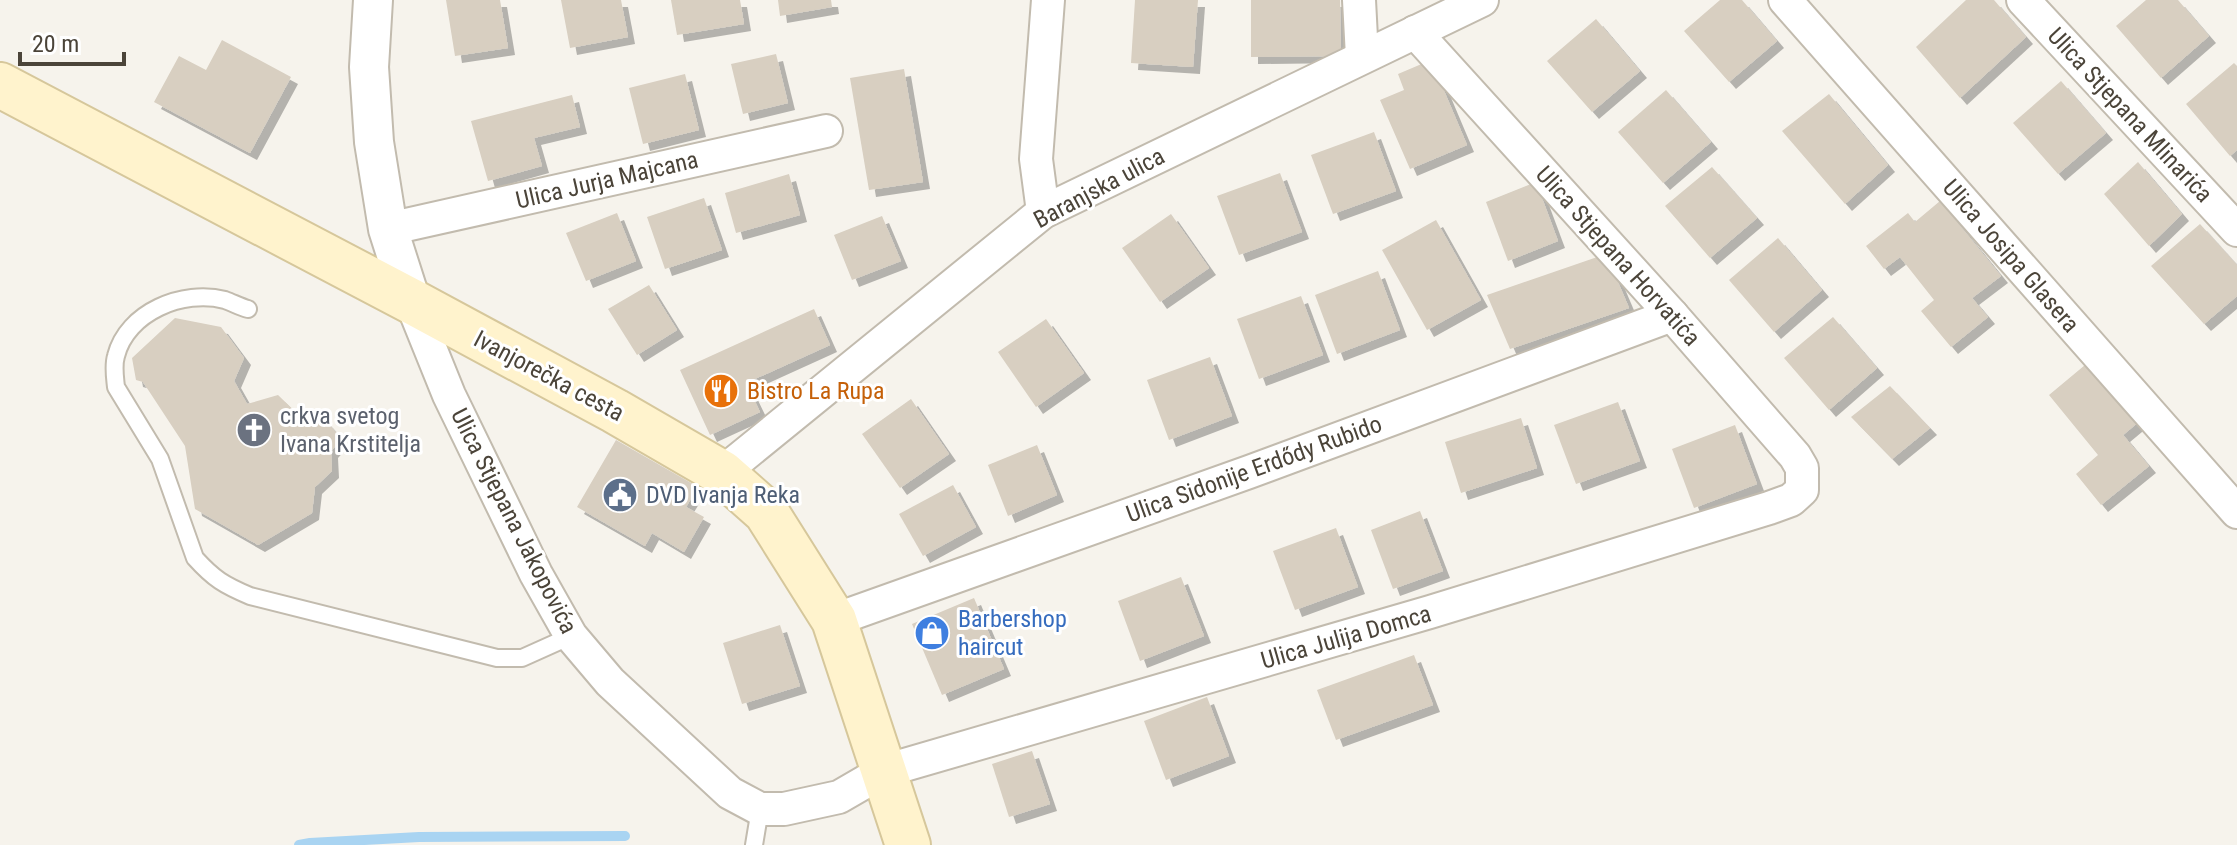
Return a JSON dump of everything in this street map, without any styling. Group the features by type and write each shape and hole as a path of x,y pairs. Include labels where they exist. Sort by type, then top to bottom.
{"main road":[{"name":"Ivanjorečka cesta","path":"0,85 411,301 615,411 722,473 766,512 834,620 908,845"}],"street":[{"path":"373,0 369,67 374,142 388,229 411,301"},
{"path":"1043,212 1036,159 1048,0"},
{"path":"1359,0 1362,57"},
{"name":"Baranjska ulica","path":"722,473 1043,212 1482,0"},
{"name":"Ulica Josipa Glasera","path":"1785,0 2237,512"},
{"name":"Ulica Stjepana Mlinarića","path":"2023,0 2237,230"},
{"name":"Ulica Stjepana Horvatića","path":"1415,32 1672,315 1795,456 1802,468 1802,490"},
{"name":"Ulica Jurja Majcana","path":"388,229 826,131"},
{"name":"Ulica Stjepana Jakopovića","path":"411,301 449,395 536,574 571,636 610,682 730,793 760,809"},
{"name":"Ulica Sidonije Erdődy Rubido","path":"834,620 1234,477 1672,315"},
{"name":"Ulica Julija Domca","path":"760,809 784,809 839,797 884,771 1460,603 1769,508 1791,500 1802,490"}],"lane":[{"path":"248,309 223,300 173,302 139,320 124,336 116,356 116,387 160,459 195,558 207,571 222,584 250,596 497,658 522,658 571,636"},
{"path":"754,845 760,809"}],"building":[{"path":"446,0 500,0 508,48 455,56"},
{"path":"561,0 621,0 628,37 570,48"},
{"path":"671,0 740,0 744,24 677,35"},
{"path":"778,0 831,0 832,7 780,16"},
{"path":"1135,0 1198,0 1193,67 1131,63"},
{"path":"1251,0 1340,0 1341,56 1251,57"},
{"path":"1720,0 1742,0 1777,41 1729,82 1684,31"},
{"path":"1966,0 1994,0 2026,37 1960,98 1916,47"},
{"path":"2146,0 2178,0 2209,36 2161,78 2116,26"},
{"path":"1596,19 1640,71 1592,112 1547,61"},
{"path":"222,40 291,77 250,153 154,102 179,56 206,70"},
{"path":"776,54 788,103 743,114 731,64"},
{"path":"1431,60 1467,145 1410,169 1380,100 1404,90 1398,74"},
{"path":"2234,63 2237,66 2237,150 2230,156 2186,104"},
{"path":"904,69 923,182 869,190 850,78"},
{"path":"685,74 699,130 643,144 629,88"},
{"path":"2061,81 2106,133 2058,174 2013,123"},
{"path":"1666,90 1711,142 1663,183 1618,132"},
{"path":"1829,94 1888,165 1845,204 1782,131"},
{"path":"572,95 580,127 534,138 542,166 488,181 471,121"},
{"path":"1374,132 1396,191 1333,214 1311,155"},
{"path":"2138,162 2182,214 2149,246 2104,194"},
{"path":"1712,167 1757,218 1710,258 1665,206"},
{"path":"1280,173 1302,232 1239,255 1217,196"},
{"path":"789,174 800,215 736,233 725,193"},
{"path":"1536,182 1558,241 1508,261 1486,202"},
{"path":"704,198 722,250 665,269 647,217"},
{"path":"1940,201 2001,276 1972,298 1988,317 1951,347 1921,311 1934,300 1900,257 1884,269 1866,246 1908,213 1915,222"},
{"path":"617,213 636,261 586,281 566,233"},
{"path":"1171,214 1209,268 1160,302 1122,248"},
{"path":"882,216 901,261 852,280 834,235"},
{"path":"1436,220 1481,300 1427,330 1382,250"},
{"path":"2200,224 2237,265 2237,296 2204,324 2151,266"},
{"path":"1778,238 1822,290 1774,332 1729,280"},
{"path":"1606,254 1629,308 1510,349 1487,295"},
{"path":"1378,271 1400,330 1337,354 1315,295"},
{"path":"649,285 677,330 637,355 608,309"},
{"path":"1301,296 1323,355 1259,379 1237,319"},
{"path":"814,309 830,345 746,383 760,412 710,435 680,370"},
{"path":"1833,317 1877,368 1829,410 1784,358"},
{"name":"crkva svetog Ivana Krstitelja","path":"175,318 221,327 244,358 234,381 247,404 278,395 305,421 316,410 342,439 331,451 332,471 315,487 312,513 258,545 195,509 185,446 143,382 136,380 132,358"},
{"path":"1046,319 1084,373 1036,407 998,352"},
{"path":"2097,355 2147,415 2123,435 2149,466 2101,505 2076,474 2098,455 2049,395"},
{"path":"1210,357 1232,416 1169,440 1147,380"},
{"path":"1890,386 1930,428 1892,459 1851,417"},
{"path":"911,399 949,454 900,488 862,434"},
{"path":"1618,402 1640,461 1576,484 1554,425"},
{"path":"1521,418 1537,468 1461,493 1445,442"},
{"path":"1735,425 1757,484 1694,508 1672,449"},
{"path":"616,440 698,487 686,507 704,517 684,552 652,533 645,546 577,507"},
{"path":"1037,445 1057,495 1008,516 988,465"},
{"path":"953,485 976,527 923,556 899,514"},
{"path":"1420,511 1443,571 1393,589 1371,530"},
{"path":"1336,528 1358,587 1295,610 1273,551"},
{"path":"1181,577 1204,636 1140,661 1118,601"},
{"path":"974,598 1004,669 942,695 912,624"},
{"path":"780,625 800,686 742,704 723,643"},
{"path":"1414,655 1433,705 1336,740 1317,690"},
{"path":"1207,697 1229,756 1166,780 1144,721"},
{"path":"1032,751 1050,804 1009,817 992,764"}],"waterway":[{"path":"299,845 419,837 625,836"}],"place":[{"name":"Bistro La Rupa","path":"721,391"},
{"name":"crkva svetog Ivana Krstitelja","path":"254,430"},
{"name":"DVD Ivanja Reka","path":"620,495"},
{"name":"Barbershop haircut","path":"932,633"}]}
